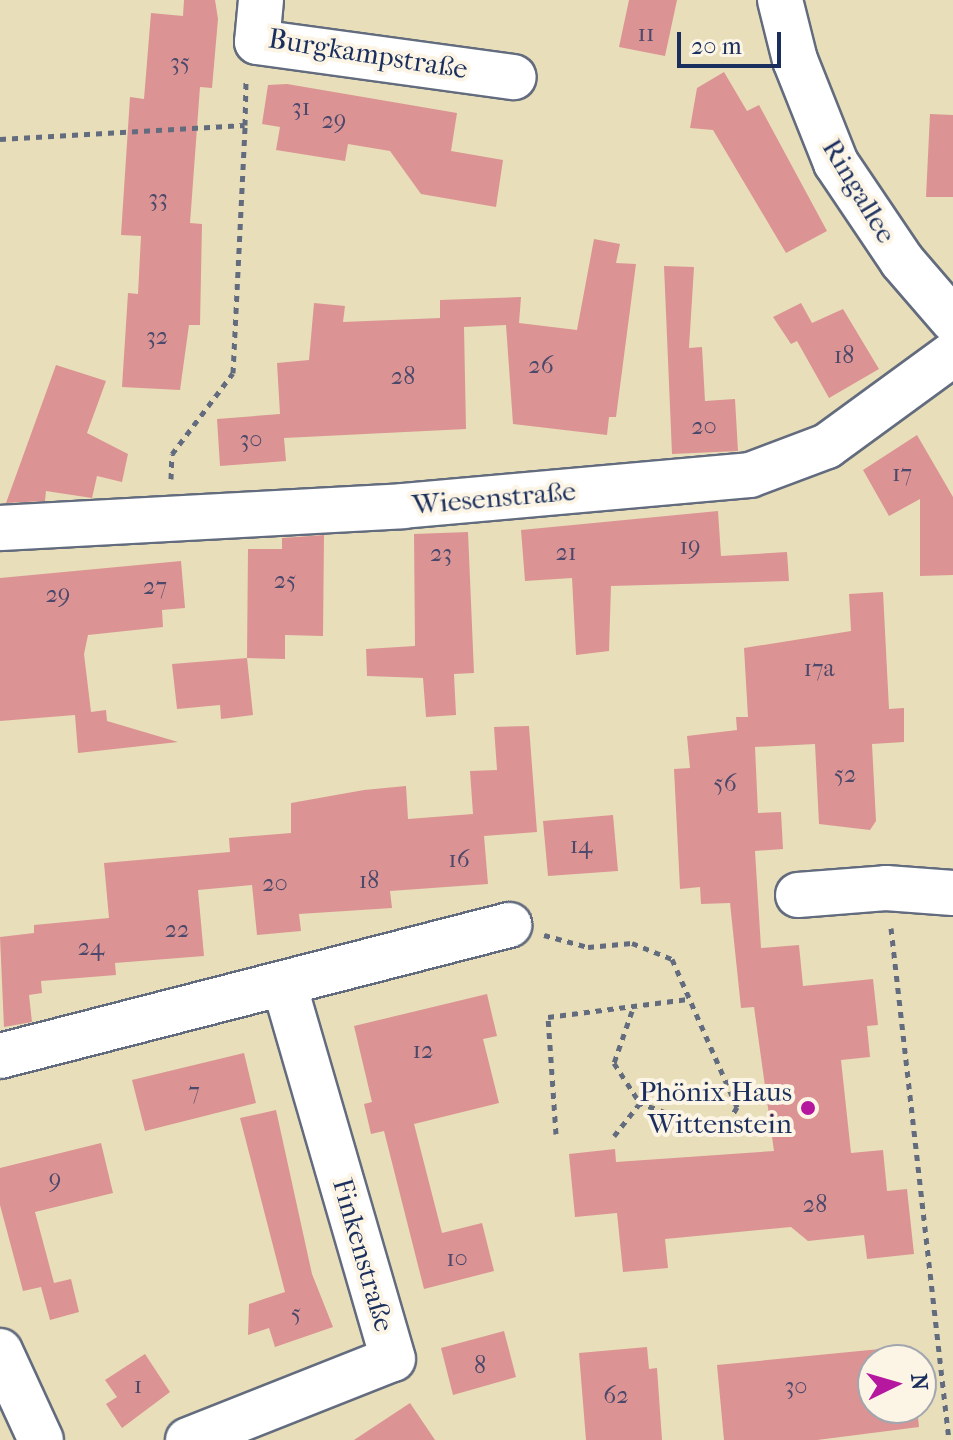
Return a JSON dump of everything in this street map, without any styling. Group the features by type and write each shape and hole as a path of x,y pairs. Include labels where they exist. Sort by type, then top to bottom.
{"street":[{"name":"Ringallee","path":"780,0 795,60 836,163 902,261 953,320"},
{"name":"Burgkampstraße","path":"259,21 514,77"},
{"name":"Wiesenstraße","path":"0,528 750,475 827,446 953,354"},
{"path":"798,895 886,888 953,893"},
{"path":"0,1056 509,925"},
{"name":"Finkenstraße","path":"188,1440 393,1359 284,985"},
{"path":"0,1351 23,1425"}],"path":[{"path":"170,518 172,454 233,373 246,60 259,21"},
{"path":"0,139 245,125"},
{"path":"886,888 949,1440"},
{"path":"509,925 588,947 632,943 672,959 737,1107 722,1133 640,1103 614,1063 632,1011"},
{"path":"556,1134 548,1017 632,1011 689,999"},
{"path":"614,1136 640,1103"}],"building":[{"path":"184,0 215,0 218,19 212,88 200,87 190,223 202,224 200,325 189,325 180,390 122,387 128,293 138,294 141,236 121,235 130,97 144,99 151,13 183,16"},
{"path":"629,0 677,0 665,56 619,47"},
{"path":"724,72 747,111 759,105 827,231 786,253 713,130 690,128 697,88"},
{"path":"287,84 457,113 451,151 503,160 496,207 421,194 390,151 348,144 345,161 276,150 280,127 262,124 268,85"},
{"path":"930,114 953,115 953,197 926,197"},
{"path":"594,239 620,244 616,263 636,264 616,417 609,417 607,435 513,424 506,325 464,327 466,429 284,438 286,461 220,466 217,419 280,414 277,363 309,360 314,303 345,306 343,322 440,318 440,300 521,297 519,323 577,330"},
{"path":"664,266 694,267 689,348 702,347 705,401 735,399 738,451 672,454"},
{"path":"801,303 812,323 843,309 879,369 829,398 797,341 791,344 773,317"},
{"path":"56,365 106,381 87,433 128,454 122,482 97,476 92,498 46,491 45,501 6,503"},
{"path":"917,435 953,497 953,575 920,576 920,499 889,516 863,470"},
{"path":"718,511 721,556 787,552 789,581 611,586 609,651 576,655 572,578 525,581 521,530"},
{"path":"468,532 474,673 454,674 456,715 426,717 423,678 367,676 366,649 415,646 414,534"},
{"path":"324,535 323,636 285,635 285,659 247,658 248,549 282,549 282,538"},
{"path":"181,561 185,608 162,610 163,627 88,635 84,654 91,712 106,710 107,721 178,742 78,753 75,715 0,721 0,578"},
{"path":"883,592 889,709 904,708 904,742 872,744 876,821 870,830 819,824 815,744 755,747 758,813 781,812 783,849 755,851 761,948 799,945 803,986 873,979 878,1025 867,1026 870,1057 841,1060 851,1153 883,1150 887,1191 907,1189 914,1254 867,1259 864,1235 808,1241 791,1227 665,1239 668,1268 623,1272 617,1213 575,1217 569,1154 615,1149 616,1162 774,1151 754,1007 741,1008 730,903 701,904 700,887 680,889 674,769 690,768 687,736 737,730 736,717 748,717 744,648 851,631 849,594"},
{"path":"247,658 253,715 221,719 220,705 177,709 172,664"},
{"path":"529,726 537,832 484,836 488,884 390,891 392,908 299,914 301,931 257,935 252,885 198,890 204,956 115,963 116,975 41,981 42,993 29,995 32,1022 4,1027 0,937 34,933 34,925 109,918 104,863 230,852 229,838 291,833 291,803 364,790 406,786 408,819 473,814 470,771 497,770 494,727"},
{"path":"613,815 618,871 548,876 543,821"},
{"path":"487,994 497,1036 483,1039 499,1103 414,1124 442,1233 482,1223 494,1271 424,1289 384,1131 371,1134 364,1104 372,1102 354,1026"},
{"path":"244,1053 256,1103 145,1131 132,1080"},
{"path":"276,1110 312,1274 333,1327 275,1347 269,1328 248,1335 249,1304 285,1292 240,1118"},
{"path":"101,1143 113,1193 35,1212 54,1283 71,1279 79,1312 50,1320 41,1287 23,1291 0,1205 0,1168"},
{"path":"504,1331 516,1377 453,1395 441,1348"},
{"path":"647,1347 649,1369 657,1368 662,1440 586,1440 579,1353"},
{"path":"857,1351 857,1424 919,1424 919,1427 817,1440 724,1440 717,1365"},
{"path":"145,1354 170,1392 122,1428 106,1404 117,1397 105,1380"},
{"path":"410,1403 435,1440 354,1440"}],"place":[{"name":"Phönix Haus Wittenstein","path":"808,1108"}]}
